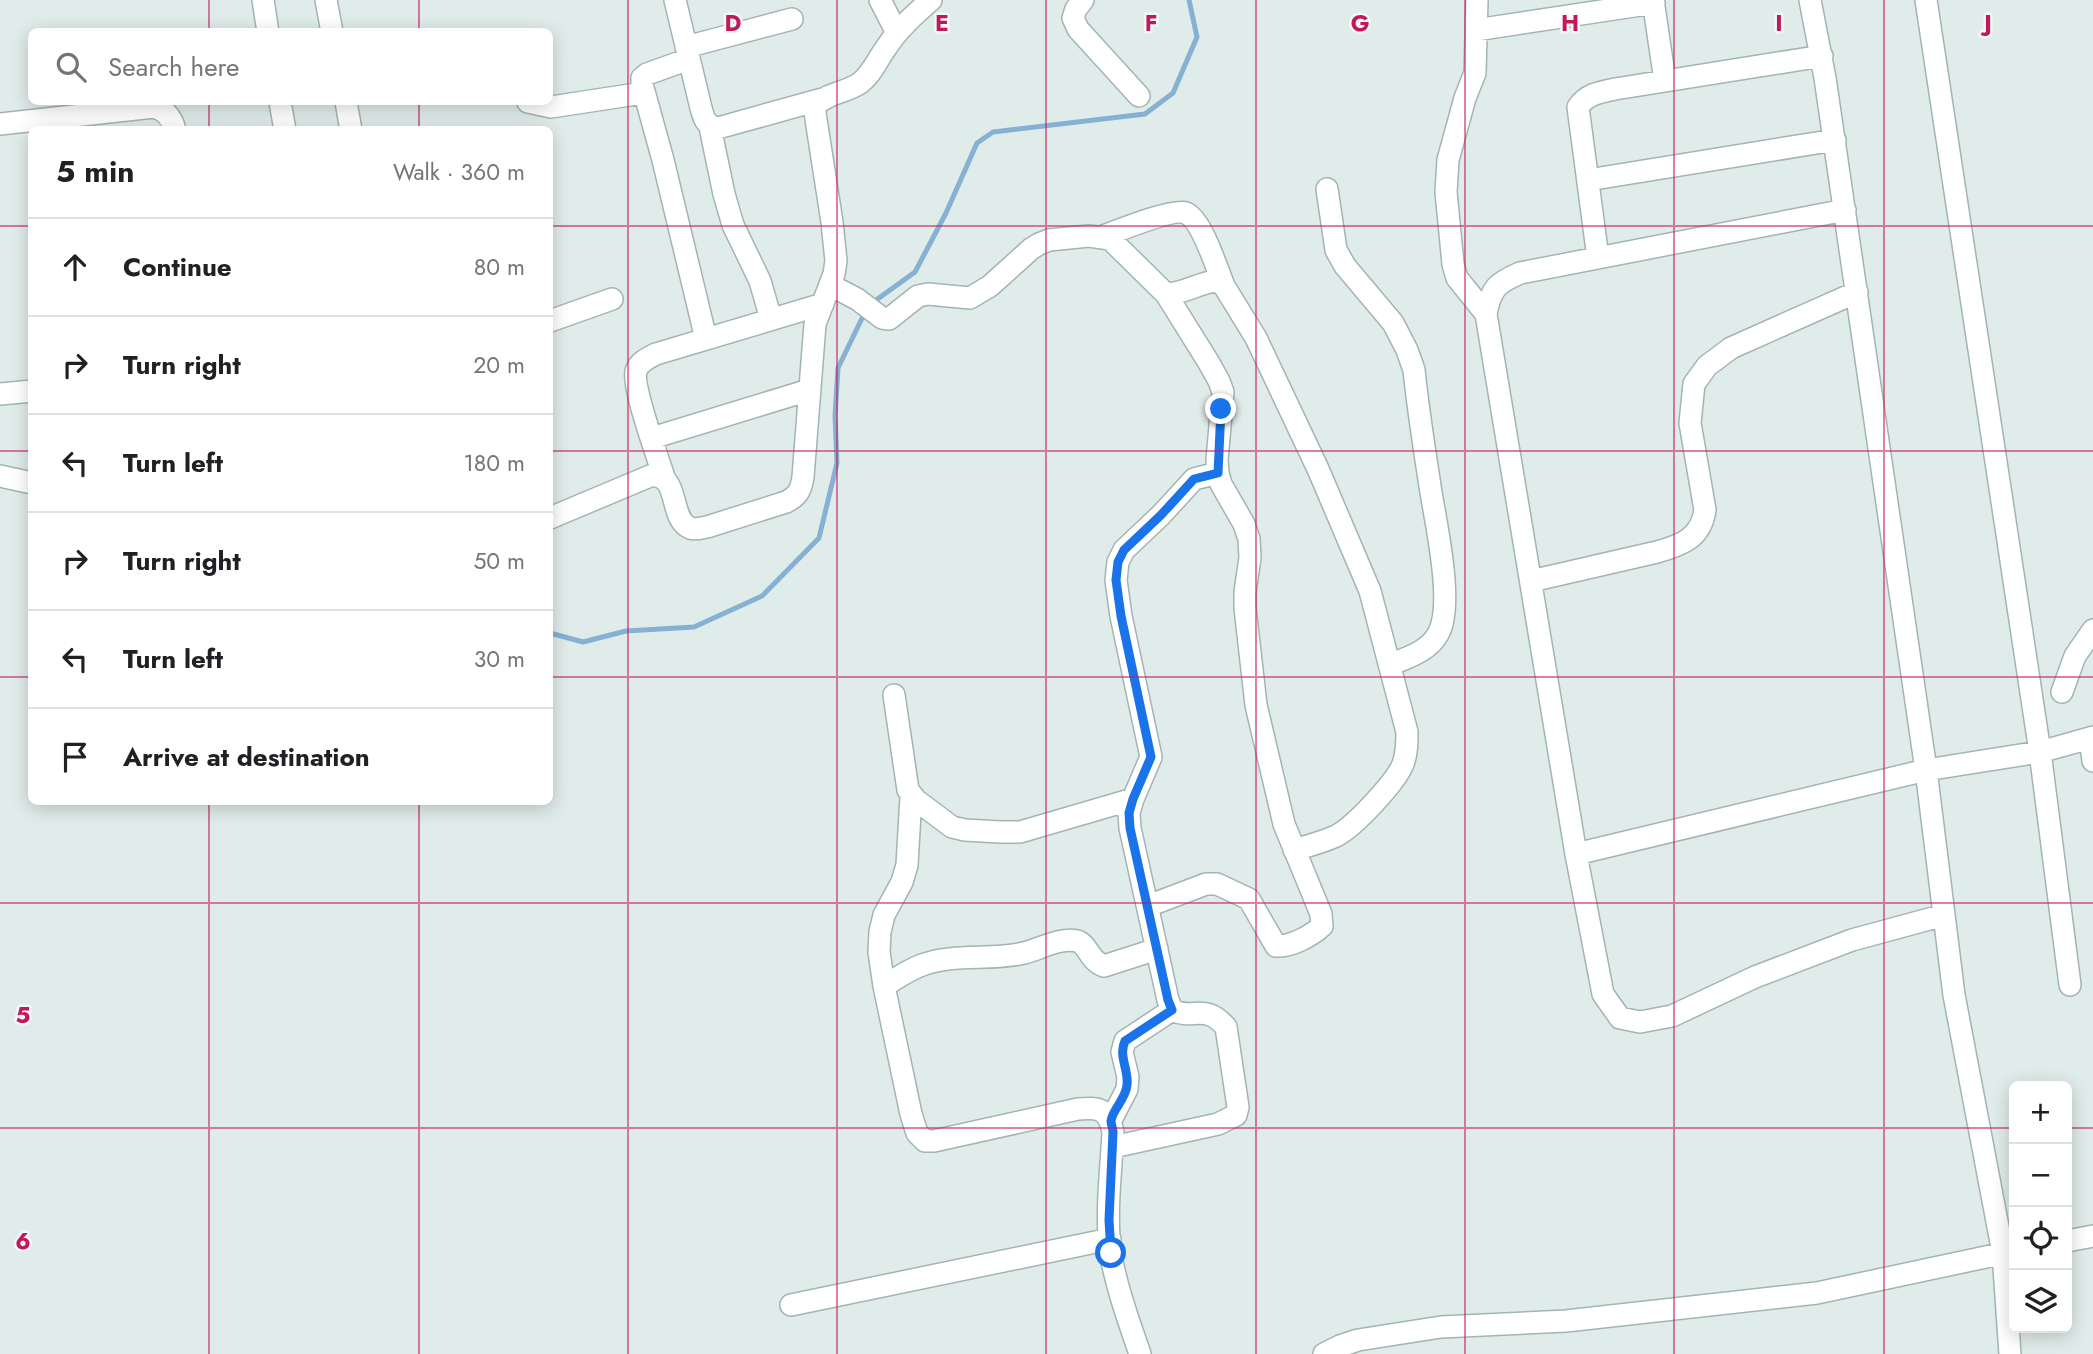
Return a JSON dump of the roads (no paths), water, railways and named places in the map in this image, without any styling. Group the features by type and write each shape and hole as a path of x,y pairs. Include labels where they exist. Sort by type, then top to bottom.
{"street":[{"path":"262,0 267,28"},
{"path":"326,0 331,28"},
{"path":"676,0 701,108 710,127 733,225 760,281 771,319"},
{"path":"880,0 897,33"},
{"path":"710,127 718,128 822,99 860,83 906,22 931,0"},
{"path":"1083,0 1073,18 1078,29 1139,96"},
{"path":"1477,0 1475,73 1451,149 1446,192 1453,264 1458,278 1486,314"},
{"path":"1324,1354 1358,1340 1441,1326 1566,1321 1817,1293 2009,1252 1954,995 1926,770 1857,292 1822,56 1810,0"},
{"path":"1926,0 2040,752 2070,985"},
{"path":"1476,30 1654,1 1665,81"},
{"path":"706,339 663,160 643,93 642,78 688,53 792,19"},
{"path":"1598,258 1578,107 1583,99 1615,89 1822,56"},
{"path":"542,105 551,107 643,93"},
{"path":"822,99 815,113 836,261 826,294 815,324 801,489 795,497 786,502 694,529 682,521 664,477 635,375 643,361 656,354 771,319 826,294 864,305 881,318 889,319 918,296 928,294 970,298 990,286 1031,249 1049,240 1101,237 1110,239 1121,248 1166,294 1209,363 1223,392 1218,473 1249,539 1245,608 1256,705 1284,824 1321,914 1322,926 1315,933 1283,947 1276,946 1249,899 1217,884 1206,884 1148,906"},
{"path":"281,105 284,126"},
{"path":"347,105 350,126"},
{"path":"0,124 127,120 154,107 168,115 173,126"},
{"path":"1588,180 1835,140"},
{"path":"1327,190 1336,250 1345,266 1393,323 1414,370 1443,576 1445,612 1440,631 1431,644 1419,653 1390,665"},
{"path":"1845,210 1520,273 1499,282 1489,298 1486,314 1576,854 1603,994 1620,1018 1640,1022 1672,1016 1755,977 1852,940 1944,915"},
{"path":"1101,237 1178,212 1193,218 1204,237 1224,286 1256,338 1318,469 1370,591 1406,732 1407,748 1402,767 1370,808 1350,827 1336,836 1294,850"},
{"path":"1166,294 1208,282 1217,281 1224,286"},
{"path":"1531,581 1676,547 1691,538 1703,523 1705,510 1689,423 1694,384 1707,366 1731,348 1857,292"},
{"path":"553,320 612,299"},
{"path":"652,438 809,390"},
{"path":"0,394 28,391"},
{"path":"1113,1147 1219,1124 1236,1115 1238,1107 1226,1027 1211,1014 1180,1014 1172,1010 1168,1000 1130,828 1129,813 1133,799 1151,757 1116,580 1118,562 1124,550 1194,479 1218,473"},
{"path":"0,476 28,482"},
{"path":"553,517 650,476 664,477"},
{"path":"2062,692 2075,656 2093,630"},
{"path":"894,695 906,784 911,796 907,865 902,882 884,915 879,952 917,1133 925,1141 934,1141 1086,1108 1095,1108 1105,1113 1111,1120 1113,1132 1109,1220 1115,1275 1140,1354"},
{"path":"1576,854 1926,770 2040,752 2091,738 2093,761"},
{"path":"911,796 952,827 1000,832 1020,832 1133,799"},
{"path":"884,986 922,965 950,960 1006,957 1064,941 1075,940 1083,944 1096,963 1104,966 1157,949"},
{"path":"1111,1120 1127,1088 1128,1077 1122,1052 1125,1041 1172,1010"},
{"path":"2072,1240 2093,1236"},
{"path":"791,1306 1110,1239"},
{"path":"2009,1270 2010,1354"}],"waterway":[{"path":"872,303 915,272 946,213 977,143 993,132 1145,114 1173,93 1197,37 1189,0"},
{"path":"553,634 583,642 626,631 694,627 762,596 819,538 837,463 835,416 838,368 866,310"}]}
